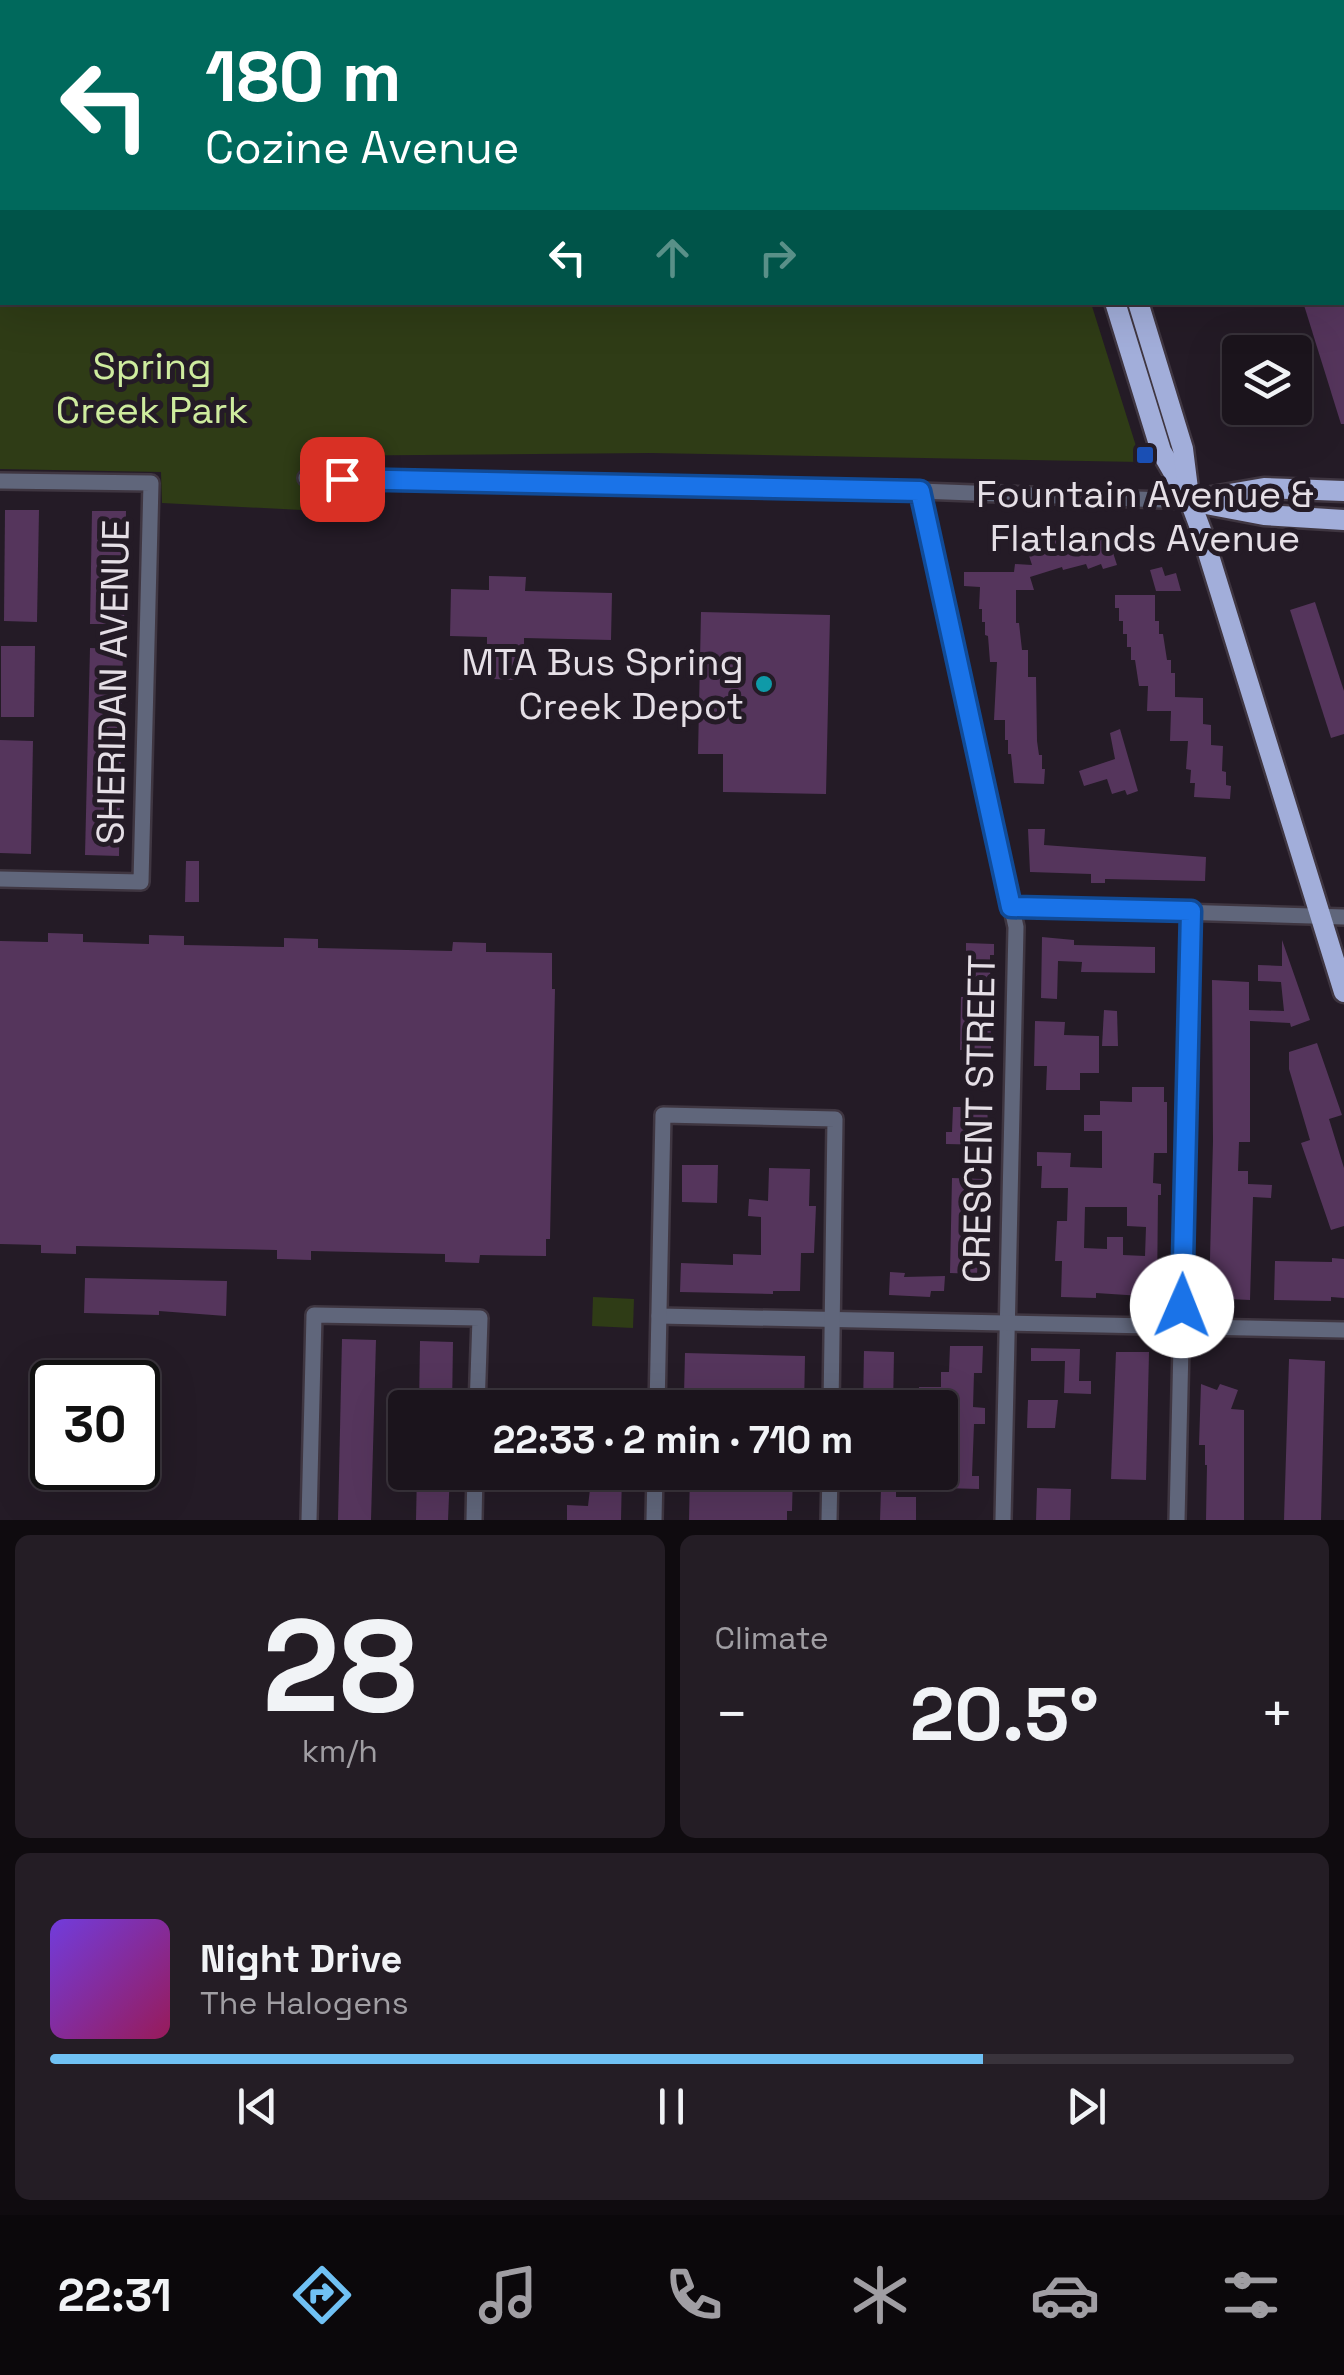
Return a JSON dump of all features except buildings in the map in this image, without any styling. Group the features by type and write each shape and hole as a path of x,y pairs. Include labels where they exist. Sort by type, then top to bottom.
{"main road":[{"path":"1116,305 1162,450 1190,500"},
{"path":"1139,305 1184,448 1190,500 1344,992"},
{"path":"1190,500 1264,488 1344,491"},
{"path":"1190,500 1264,514 1344,520"}],"street":[{"path":"306,478 1190,500"},
{"name":"SHERIDAN AVENUE","path":"0,480 150,484 141,882 0,879"},
{"name":"CRESCENT STREET","path":"920,491 1016,926 1002,1520"},
{"path":"1011,907 1344,917"},
{"path":"1178,1520 1191,911"},
{"path":"657,1390 662,1115 835,1119 831,1390"},
{"path":"309,1520 314,1315 480,1318 478,1390"},
{"path":"659,1316 1344,1330"},
{"path":"474,1520 475,1490"},
{"path":"654,1520 655,1490"},
{"path":"828,1520 829,1490"}],"green space":[{"name":"Spring Creek Park","path":"0,305 1092,305 1141,462 650,453 301,456 302,510 162,503 161,472 0,469"},
{"path":"593,1297 634,1299 633,1328 592,1326"}],"place":[{"name":"Fountain Avenue & Flatlands Avenue","path":"1145,455"},
{"name":"MTA Bus Spring Creek Depot","path":"764,684"}],"route":[{"path":"342,479 920,491 1011,907 1191,911 1182,1306"}]}
